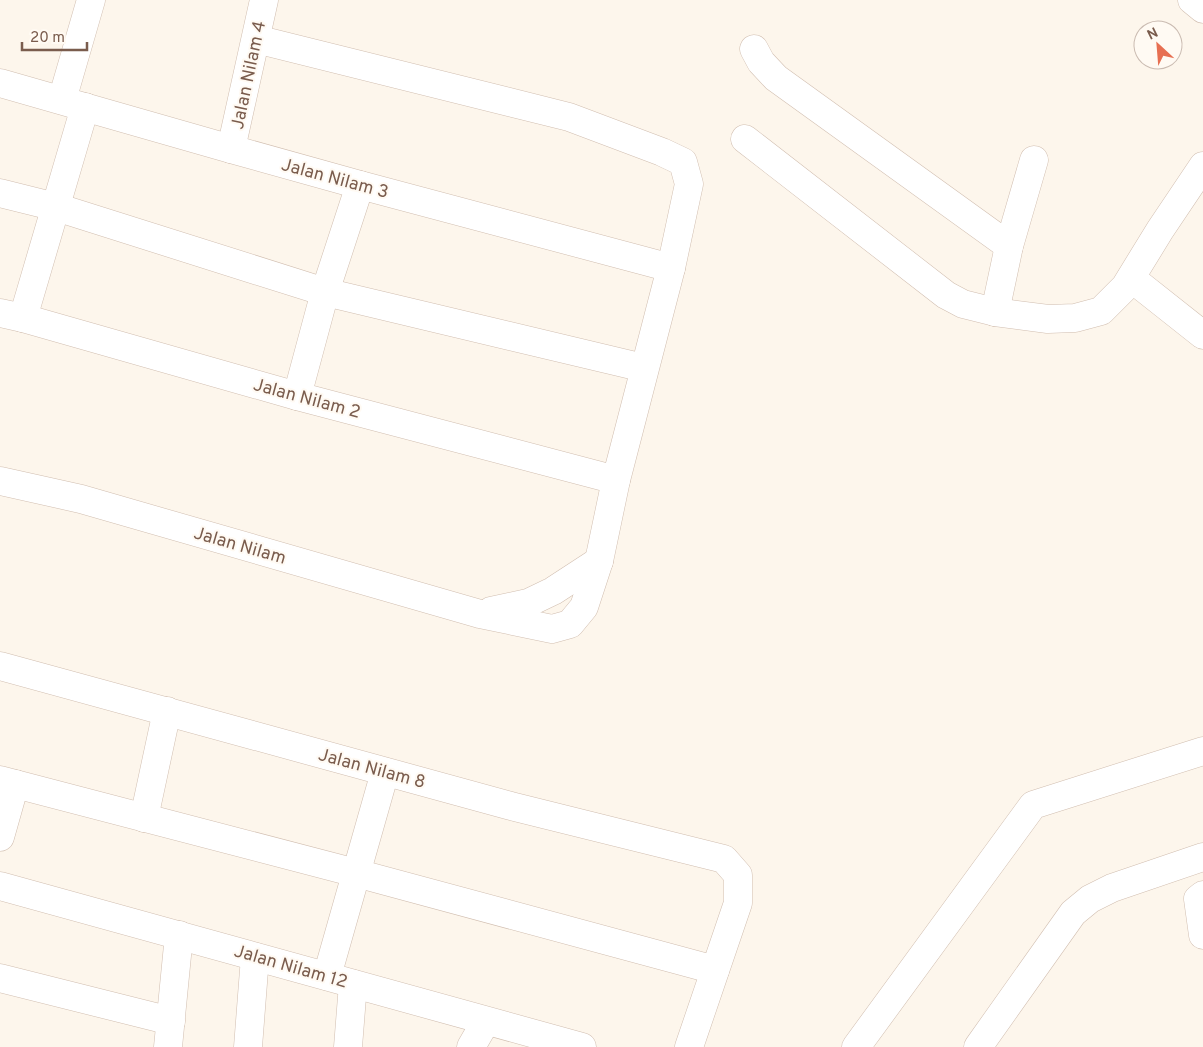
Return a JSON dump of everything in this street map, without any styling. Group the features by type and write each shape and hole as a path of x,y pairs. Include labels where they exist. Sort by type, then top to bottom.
{"street":[{"path":"12,316 56,207 90,0"},
{"name":"Jalan Nilam 4","path":"231,149 264,0"},
{"name":"Jalan Nilam","path":"0,481 81,499 480,614 552,629 570,624 584,607 598,560 644,368 671,268 689,184 683,162 662,152 569,117 256,39"},
{"path":"754,49 761,62 776,78 1009,246"},
{"name":"Jalan Nilam 3","path":"0,82 360,185 671,268"},
{"path":"745,139 946,295 963,304 995,312 1048,319 1075,318 1101,311 1125,287 1203,166"},
{"path":"995,312 1009,246 1034,160"},
{"path":"297,396 325,292 360,185"},
{"path":"0,193 56,207 325,292 644,368"},
{"path":"1131,278 1203,335"},
{"name":"Jalan Nilam 2","path":"12,316 297,396 616,480"},
{"path":"480,614 528,603 553,591 598,560"},
{"name":"Jalan Nilam 8","path":"0,666 511,806 724,859 738,876 738,903 715,970"},
{"path":"144,818 167,711"},
{"path":"856,1047 1033,805 1203,751"},
{"path":"326,976 386,772"},
{"path":"0,837 7,782 356,873 715,970 689,1047"},
{"path":"978,1047 1073,913 1090,900 1112,888 1203,857"},
{"name":"Jalan Nilam 12","path":"0,886 580,1047"},
{"path":"1201,897 1203,935"},
{"path":"168,1047 179,935"},
{"path":"248,1047 255,957"},
{"path":"0,978 171,1020"},
{"path":"348,1047 353,984"},
{"path":"471,1047 486,1021"}]}
